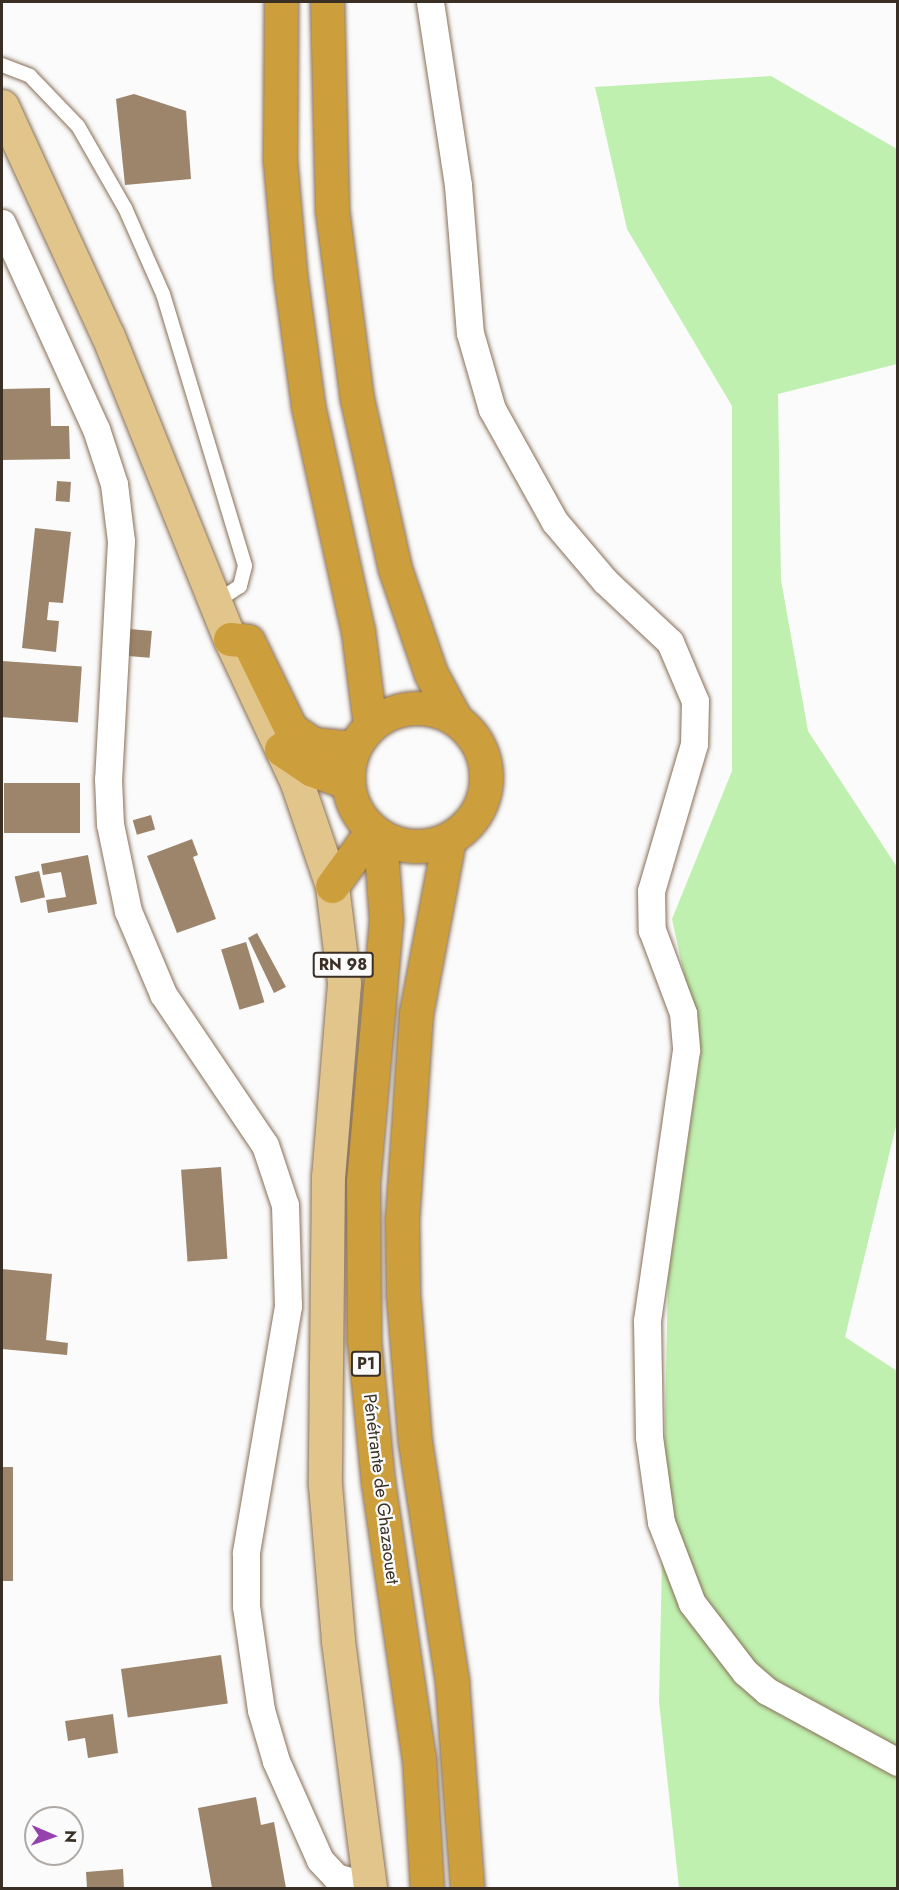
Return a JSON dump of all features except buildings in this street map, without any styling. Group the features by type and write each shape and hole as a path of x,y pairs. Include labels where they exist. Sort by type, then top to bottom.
{"highway":[{"path":"281,2 280,161 290,274 308,406 358,631 362,737 347,782"},
{"path":"280,749 312,770 347,782 370,828 414,847 449,839 468,824 487,781 483,756 455,718 431,674 395,569 357,399 332,210 327,2"},
{"path":"230,639 248,641 291,729 314,744 362,737 411,708 455,718"},
{"path":"328,871 370,828"},
{"name":"Pénétrante de Ghazaouet","path":"370,828 386,920 363,1181 364,1340 378,1482 419,1758 427,1888"},
{"name":"P1","path":"449,839 417,1014 402,1220 403,1294 415,1442 452,1682 467,1888"}],"main road":[{"name":"RN 98","path":"2,106 108,336 215,603 280,749 328,871 344,983 327,1187 325,1485 338,1641 370,1888"}],"street":[{"path":"430,2 456,162 470,333 492,410 555,522 605,581 670,642 695,701 694,744 650,901 652,930 682,1013 686,1050 647,1321 650,1437 664,1532 692,1603 745,1672 767,1691 897,1762"},
{"path":"2,223 96,429 116,494 121,542 108,779 110,824 128,911 162,994 265,1145 285,1205 288,1306 246,1553 246,1606 261,1710 276,1761 320,1860 336,1877 370,1888"}],"lane":[{"path":"2,65 30,76 78,126 125,208 163,294 245,566 240,586 215,603"}],"green space":[{"path":"771,76 897,149 897,364 778,394 781,580 808,731 897,867 897,1122 845,1337 897,1371 897,1888 679,1888 659,1702 668,1279 701,1052 672,919 732,771 732,406 627,229 595,87"}]}
